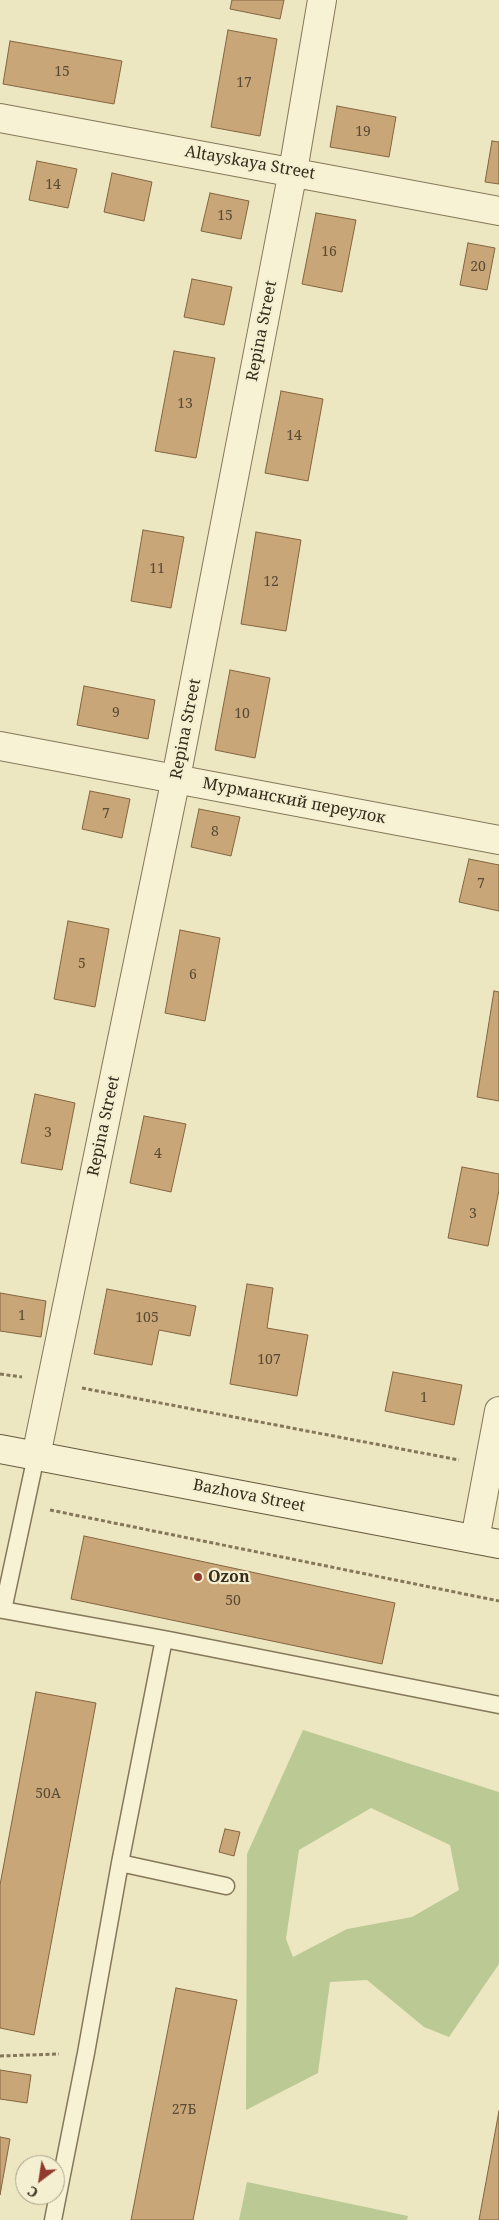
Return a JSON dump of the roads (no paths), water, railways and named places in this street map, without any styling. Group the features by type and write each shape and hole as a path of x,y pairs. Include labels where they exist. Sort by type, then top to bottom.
{"street":[{"name":"Repina Street","path":"36,1456 176,778 292,171 322,0"},
{"name":"Altayskaya Street","path":"0,118 499,211"},
{"name":"Мурманский переулок","path":"0,746 499,840"},
{"path":"487,1542 489,1466 499,1411"},
{"name":"Bazhova Street","path":"0,1449 487,1542"}],"lane":[{"path":"36,1456 3,1610 164,1639 499,1705"},
{"path":"53,2220 164,1639"},
{"path":"120,1863 226,1886"}],"place":[{"name":"Ozon","path":"198,1577"}]}
